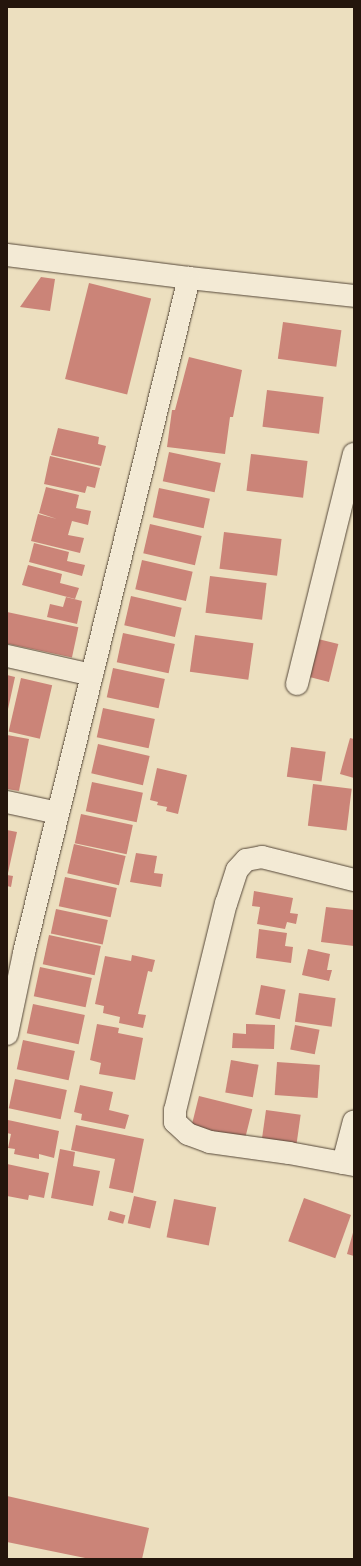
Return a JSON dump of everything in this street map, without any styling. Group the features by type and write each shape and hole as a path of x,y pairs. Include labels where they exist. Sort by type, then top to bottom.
{"street":[{"path":"7,255 189,278 354,296"},
{"path":"7,1034 15,951 58,813 189,278"},
{"path":"297,684 354,454"},
{"path":"7,656 92,675"},
{"path":"7,802 58,813"},
{"path":"354,880 262,857 246,860 237,870 226,903 175,1110 175,1122 188,1134 210,1142 289,1153 349,1164 354,1122"}],"building":[{"path":"41,277 55,279 50,311 20,307"},
{"path":"89,283 151,298 127,395 65,379"},
{"path":"283,322 341,330 336,367 278,359"},
{"path":"189,357 242,370 233,417 230,417 225,454 167,447 172,410 175,410"},
{"path":"267,390 324,397 319,434 262,427"},
{"path":"58,428 99,437 98,444 106,446 101,466 51,455"},
{"path":"169,452 221,463 215,492 163,481"},
{"path":"251,454 308,461 303,498 246,491"},
{"path":"50,456 100,468 95,488 87,486 85,493 44,484"},
{"path":"46,487 79,495 76,508 91,511 88,525 72,521 68,535 84,538 80,553 31,541 38,514 57,519 39,513"},
{"path":"159,488 210,499 204,528 153,517"},
{"path":"150,524 202,536 195,565 143,553"},
{"path":"224,532 282,539 277,576 219,569"},
{"path":"34,543 69,552 67,561 85,565 82,576 29,562"},
{"path":"142,560 193,572 186,601 135,589"},
{"path":"28,565 62,574 60,583 79,588 75,599 22,585"},
{"path":"210,576 267,583 262,620 205,613"},
{"path":"131,596 182,608 175,637 124,625"},
{"path":"66,597 82,601 77,624 47,617 50,604 63,607"},
{"path":"7,612 78,627 72,658 7,644"},
{"path":"123,633 175,644 169,673 117,662"},
{"path":"195,635 253,643 248,680 190,672"},
{"path":"318,639 338,644 329,682 309,677"},
{"path":"113,668 165,679 159,708 107,697"},
{"path":"7,675 15,677 8,709 7,709"},
{"path":"21,678 52,685 40,739 9,732"},
{"path":"103,708 155,719 149,748 97,737"},
{"path":"7,735 29,739 19,791 7,789"},
{"path":"350,738 354,739 354,778 340,774"},
{"path":"98,744 150,756 143,785 91,773"},
{"path":"291,747 326,752 321,782 287,777"},
{"path":"157,768 187,775 178,814 166,811 167,807 157,805 158,802 150,800"},
{"path":"92,782 143,793 137,822 86,811"},
{"path":"313,784 352,789 347,830 308,826"},
{"path":"81,814 133,825 127,854 75,843"},
{"path":"7,830 17,832 8,873 7,873"},
{"path":"74,844 126,856 119,885 67,873"},
{"path":"136,853 157,856 154,873 163,874 161,887 130,882"},
{"path":"7,875 13,876 11,887 7,886"},
{"path":"65,877 117,888 111,917 59,906"},
{"path":"254,891 293,898 290,913 298,914 296,924 287,922 285,929 257,924 260,907 252,906"},
{"path":"326,907 354,910 354,946 321,942"},
{"path":"56,909 108,920 103,944 51,933"},
{"path":"259,929 287,933 285,946 293,947 291,963 256,958"},
{"path":"49,935 101,946 95,975 43,964"},
{"path":"308,949 330,954 327,970 332,970 329,981 302,975"},
{"path":"132,955 155,960 152,972 148,971 138,1014 146,1015 143,1028 119,1023 120,1017 103,1013 104,1006 95,1004 105,956 131,961"},
{"path":"40,967 92,978 86,1007 34,996"},
{"path":"261,985 286,990 280,1019 255,1014"},
{"path":"299,993 336,998 332,1027 295,1022"},
{"path":"33,1004 85,1015 79,1044 27,1033"},
{"path":"97,1024 119,1028 118,1033 143,1038 135,1080 99,1074 101,1063 90,1060"},
{"path":"246,1024 275,1025 274,1049 232,1048 233,1033 246,1034"},
{"path":"295,1025 320,1030 315,1054 290,1050"},
{"path":"23,1040 75,1051 69,1080 17,1069"},
{"path":"231,1060 259,1065 253,1097 225,1092"},
{"path":"277,1062 320,1065 318,1098 275,1095"},
{"path":"15,1079 67,1090 61,1119 9,1108"},
{"path":"80,1085 113,1092 109,1110 129,1115 125,1129 81,1120 82,1114 74,1112"},
{"path":"199,1096 252,1109 245,1140 191,1127"},
{"path":"266,1110 301,1115 296,1145 262,1140"},
{"path":"8,1120 59,1131 54,1158 39,1154 39,1159 14,1154 15,1149 8,1148 11,1134 7,1133"},
{"path":"76,1125 144,1139 133,1193 109,1188 115,1159 71,1150"},
{"path":"60,1149 75,1152 73,1166 100,1171 93,1206 51,1198"},
{"path":"7,1164 49,1173 44,1198 29,1195 28,1200 7,1196"},
{"path":"134,1196 156,1201 150,1228 128,1223"},
{"path":"304,1198 351,1215 335,1258 288,1241"},
{"path":"174,1199 216,1207 209,1245 167,1237"},
{"path":"110,1211 125,1215 123,1224 108,1220"},
{"path":"354,1229 354,1256 347,1254"},
{"path":"7,1496 149,1528 142,1559 90,1559 7,1542"}]}
